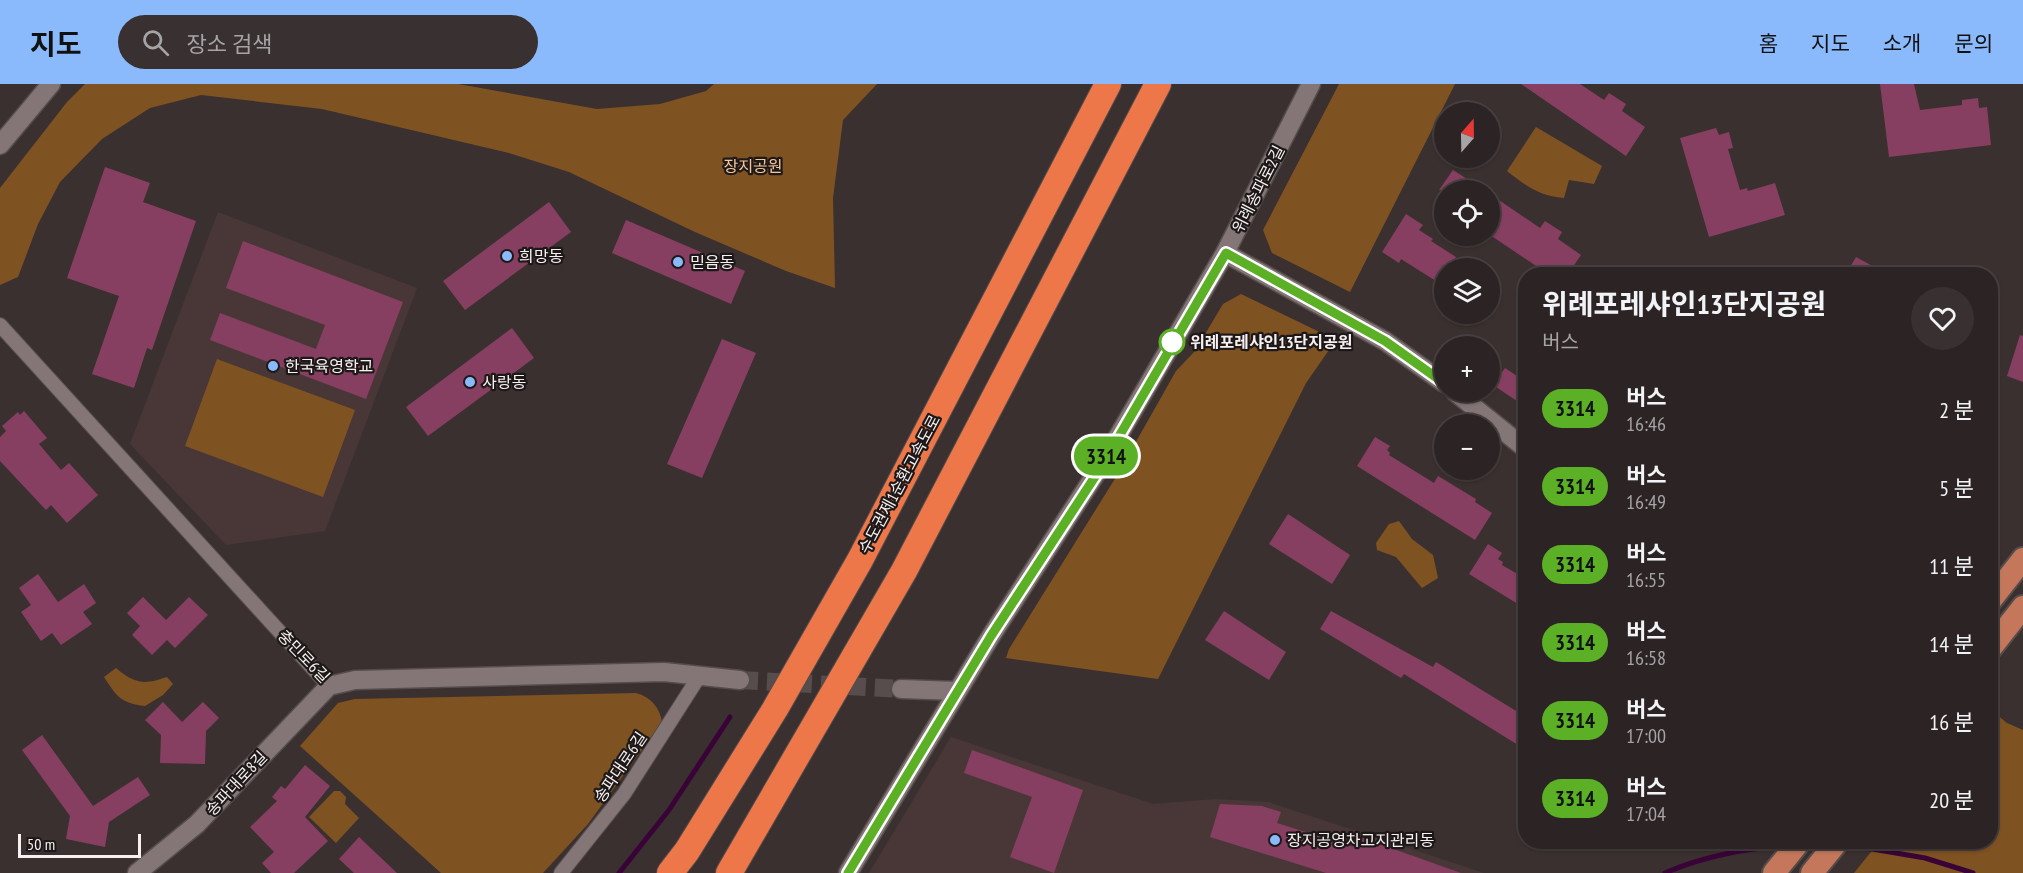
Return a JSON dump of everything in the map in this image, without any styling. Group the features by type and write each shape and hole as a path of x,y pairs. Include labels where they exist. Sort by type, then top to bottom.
{"highway":[{"name":"수도권제1순환고속도로","path":"670,873 687,851 775,709 860,560 1108,84"},
{"path":"729,873 904,571 1158,84"}],"main road":[{"path":"1998,591 2023,559"},
{"path":"1998,638 2023,607"},
{"path":"1774,873 1793,849"},
{"path":"1812,873 1831,849"}],"street":[{"path":"0,145 51,84"},
{"name":"위례송파로2길","path":"957,691 1100,469 1226,253 1311,84"},
{"path":"1226,253 1385,341 1434,376"},
{"name":"충민로6길","path":"0,325 329,686 355,680 664,672 740,680"},
{"path":"1467,402 1518,443"},
{"name":"송파대로6길","path":"561,873 624,794 700,675"},
{"name":"송파대로8길","path":"137,873 197,824 329,686"},
{"path":"848,873 957,691 901,689"}],"shaded area":[{"name":"한국육영학교","path":"218,212 417,288 325,531 226,545 130,444"},
{"path":"951,737 1153,804 1215,799 1268,802 1484,873 869,873"}],"green space":[{"name":"장지공원","path":"85,84 458,84 597,109 660,104 706,91 714,84 877,84 843,120 833,198 835,288 786,271 695,232 569,172 509,153 322,109 201,95 150,108 102,139 60,182 38,224 18,277 0,285 0,188 67,102"},
{"path":"1339,84 1455,84 1446,102 1434,102 1434,126 1350,292 1272,253 1263,230"},
{"path":"1536,127 1602,166 1594,184 1569,180 1564,198 1555,197 1533,189 1507,171"},
{"path":"1241,294 1336,340 1306,383 1158,679 1006,658 1009,649 1116,477 1176,371 1195,351 1223,304"},
{"path":"217,359 355,410 323,497 185,446"},
{"path":"1399,521 1412,539 1433,555 1438,578 1422,588 1396,557 1377,550 1376,543 1389,524"},
{"path":"116,668 140,682 167,677 173,684 163,695 145,706 130,703 116,694 104,677"},
{"path":"636,693 646,697 654,704 662,722 588,824 543,873 441,873 300,746 338,703 355,699"},
{"path":"1998,716 2007,723 2023,730 2023,873 1854,873 1873,849 1998,849"},
{"path":"334,791 340,791 346,797 345,804 359,818 336,843 309,817"}],"building":[{"path":"1521,84 1580,84 1604,100 1609,93 1626,104 1622,111 1645,127 1626,156"},
{"path":"1880,84 1914,84 1920,110 1962,105 1962,100 1978,98 1979,108 1987,107 1991,145 1889,157"},
{"path":"1716,128 1719,135 1729,132 1733,148 1728,149 1740,190 1747,188 1748,191 1775,183 1785,215 1709,237 1680,138"},
{"path":"105,167 150,183 143,202 196,221 152,350 147,348 134,388 92,374 119,296 67,278"},
{"path":"1453,170 1468,180 1446,180"},
{"path":"1500,201 1540,228 1545,221 1562,232 1558,239 1581,255 1573,267 1538,267 1500,242"},
{"name":"희망동","path":"549,202 571,232 465,310 443,281"},
{"path":"1406,214 1423,225 1419,230 1433,239 1431,241 1434,246 1439,246 1456,257 1434,258 1434,280 1401,259 1399,263 1382,252"},
{"name":"믿음동","path":"626,220 745,271 731,304 612,253"},
{"path":"243,241 403,302 366,399 210,340 220,313 316,349 325,325 226,288"},
{"path":"1856,257 1874,267 1850,267"},
{"name":"사랑동","path":"512,328 534,358 428,436 406,407"},
{"path":"2020,335 2023,336 2023,382 2007,376"},
{"path":"722,339 756,353 702,478 667,464"},
{"path":"1505,368 1518,377 1518,402 1500,390 1500,375"},
{"path":"24,411 47,438 39,444 61,470 69,463 98,495 67,523 51,505 46,510 0,461 0,437 6,431 2,426 18,412 20,415"},
{"path":"1375,437 1390,446 1387,450 1389,455 1434,483 1436,480 1445,480 1476,499 1475,502 1492,513 1475,540 1357,466"},
{"path":"1288,514 1350,555 1332,584 1269,544"},
{"path":"1488,544 1502,553 1498,559 1503,562 1502,565 1518,574 1518,604 1469,574"},
{"path":"38,574 58,602 84,584 96,603 83,612 92,624 61,645 52,633 41,641 21,612 31,605 19,588"},
{"path":"143,597 166,620 189,597 208,615 175,648 167,640 152,655 132,635 140,626 127,613"},
{"path":"1224,611 1286,652 1269,680 1205,640"},
{"path":"1331,611 1433,667 1436,662 1518,712 1518,745 1404,674 1401,678 1320,629"},
{"path":"163,702 182,722 203,702 219,718 206,731 205,764 160,763 161,735 145,720"},
{"path":"42,735 93,806 138,777 150,795 109,822 105,847 66,839 70,816 22,750"},
{"path":"972,750 1083,790 1054,873 1010,857 1032,797 964,773"},
{"path":"305,765 330,786 305,817 328,841 294,873 271,873 262,863 274,852 250,827 277,801 272,797 281,786 285,789"},
{"name":"장지공영차고지관리동","path":"1220,804 1262,806 1281,812 1277,823 1353,847 1357,836 1461,873 1326,873 1210,837"},
{"path":"359,837 397,873 354,873 339,859"}],"waterway":[{"path":"619,873 669,810 730,717"},
{"path":"1665,873 1724,854 1756,849"},
{"path":"1872,849 1925,858 1973,873"}],"tunnel":[{"path":"740,680 901,689"}],"bus line":[{"name":"3314","path":"848,873 991,636 1100,469 1136,402 1226,253 1385,341 1434,374"}],"place":[{"name":"희망동","path":"507,256"},
{"name":"믿음동","path":"678,262"},
{"name":"위례포레샤인13단지공원","path":"1172,342"},
{"name":"한국육영학교","path":"273,366"},
{"name":"사랑동","path":"470,382"},
{"name":"장지공영차고지관리동","path":"1275,840"}]}
